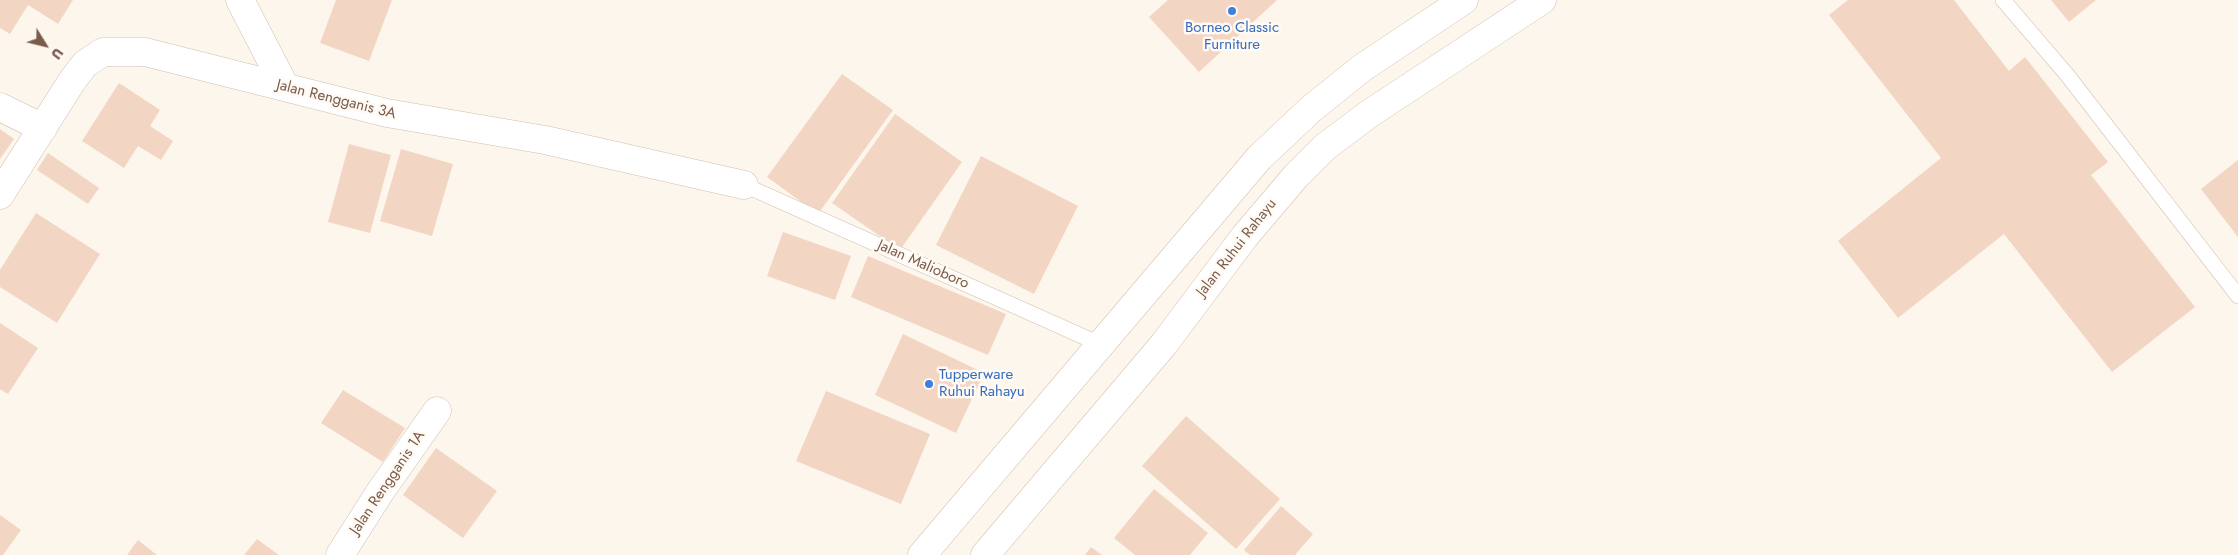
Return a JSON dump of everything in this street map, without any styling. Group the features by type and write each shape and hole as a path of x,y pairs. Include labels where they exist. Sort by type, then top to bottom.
{"main road":[{"path":"240,0 285,87"},
{"path":"922,555 1259,158 1311,109 1362,68 1464,0"},
{"name":"Jalan Ruhui Rahayu","path":"986,555 1164,344 1245,236 1296,176 1325,147 1369,114 1542,0"},
{"name":"Jalan Rengganis 3A","path":"0,195 85,64 103,52 145,52 386,113 545,140 744,185"},
{"path":"0,107 43,128"},
{"name":"Jalan Rengganis 1A","path":"340,555 437,411"}],"lane":[{"path":"2003,0 2068,76 2238,296"},
{"name":"Jalan Malioboro","path":"744,185 1102,345"}],"building":[{"path":"0,0 73,0 58,24 28,5 10,34 0,28"},
{"path":"336,0 392,0 369,61 320,43"},
{"path":"1168,0 1277,0 1199,72 1149,17"},
{"path":"1848,0 1954,0 2009,71 2025,57 2108,162 2091,175 2195,307 2112,372 2004,234 1898,318 1838,241 1941,158 1829,15"},
{"path":"2051,0 2096,0 2069,22"},
{"path":"842,74 893,110 818,214 767,177"},
{"path":"119,83 160,110 150,126 173,141 161,160 138,146 124,168 82,141"},
{"path":"895,114 962,162 900,250 832,203"},
{"path":"0,129 14,139 0,159"},
{"path":"349,144 391,155 370,233 328,222"},
{"path":"401,149 453,164 432,236 380,221"},
{"path":"48,153 99,188 88,204 37,170"},
{"path":"981,156 1078,206 1034,294 936,245"},
{"path":"2238,160 2238,237 2201,189"},
{"path":"36,213 100,254 57,323 0,287 0,270"},
{"path":"783,232 851,256 835,300 767,276"},
{"path":"868,256 1006,314 988,355 851,297"},
{"path":"0,323 38,348 8,394 0,389"},
{"name":"Tupperware Ruhui Rahayu","path":"903,334 984,373 956,433 875,395"},
{"path":"343,390 405,428 383,462 321,423"},
{"path":"826,391 930,434 901,504 796,461"},
{"path":"1186,416 1280,499 1236,549 1142,466"},
{"path":"436,448 497,491 463,538 403,495"},
{"path":"1154,489 1208,533 1190,555 1135,555 1114,538"},
{"path":"1281,506 1313,534 1295,555 1250,555 1244,550"},
{"path":"0,515 21,530 3,555 0,555"},
{"path":"257,539 279,555 244,555"},
{"path":"138,540 157,555 127,555"},
{"path":"1091,547 1102,555 1085,555"}],"place":[{"name":"Borneo Classic Furniture","path":"1232,11"},
{"name":"Tupperware Ruhui Rahayu","path":"929,384"}]}
